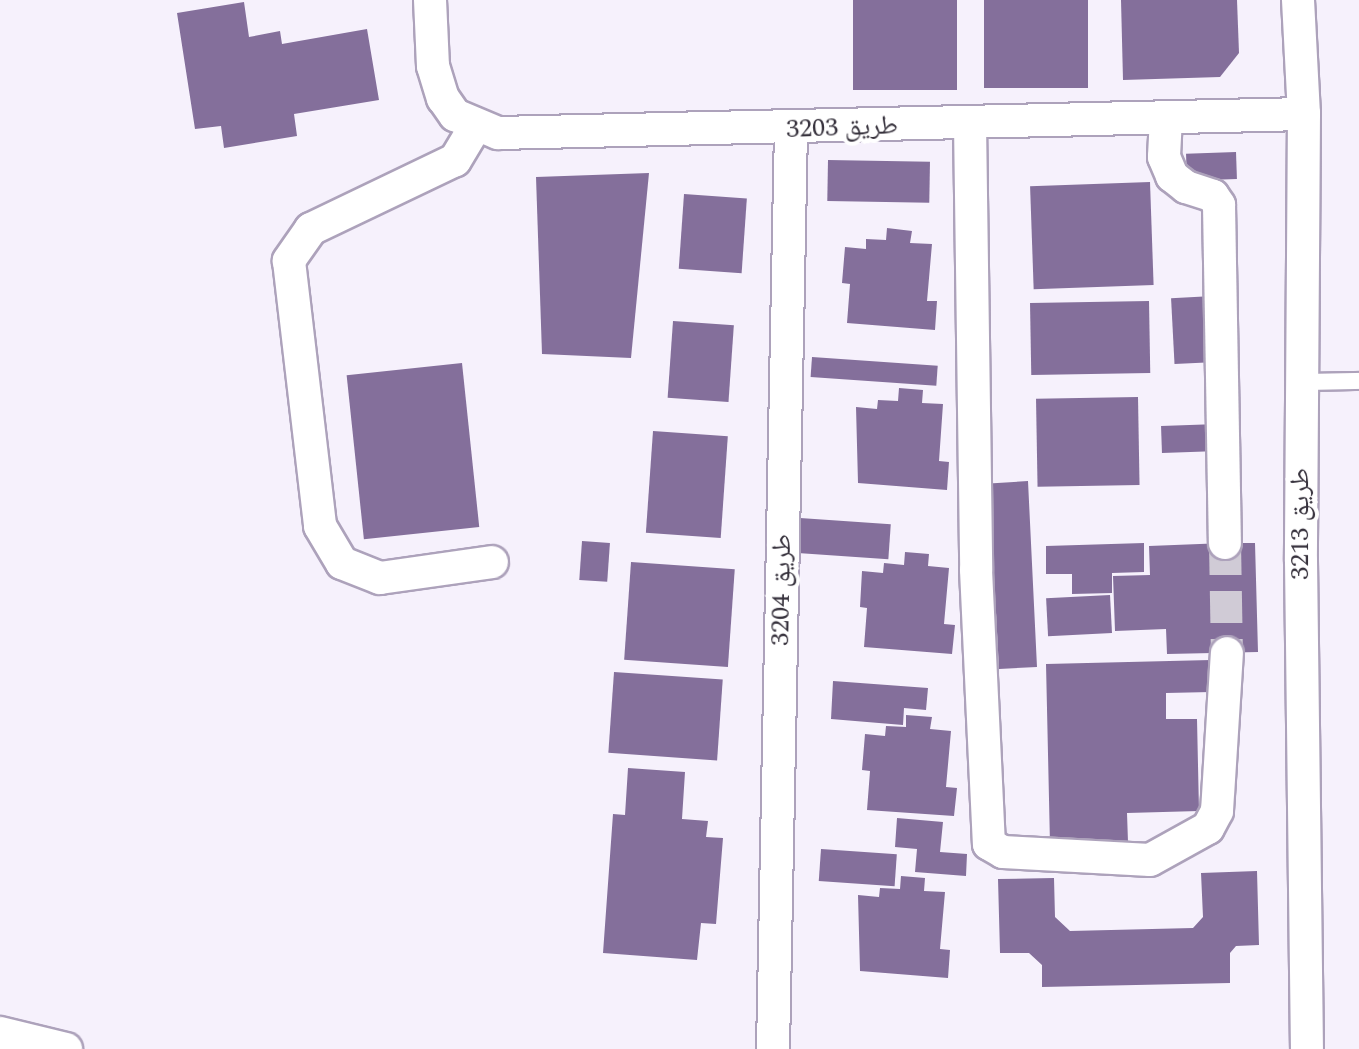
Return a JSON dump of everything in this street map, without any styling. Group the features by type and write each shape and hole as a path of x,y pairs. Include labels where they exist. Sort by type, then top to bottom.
{"street":[{"path":"430,0 432,49 443,98 475,127 455,160 311,229 289,261 320,526 342,563 380,578 492,562"},
{"name":"طريق 3213","path":"1298,0 1304,114 1302,382 1307,1049"},
{"name":"طريق 3203","path":"475,127 533,136 1304,114"},
{"path":"1166,118 1164,157 1172,176 1186,187 1213,196 1219,205 1225,543"},
{"path":"970,123 976,570 989,844 1003,852 1150,860 1208,828 1217,811 1227,653"},
{"name":"طريق 3204","path":"773,1049 791,130"},
{"path":"0,1033 66,1049"}],"lane":[{"path":"1302,382 1359,381"}],"building":[{"path":"853,0 957,0 957,90 853,90"},
{"path":"984,0 1088,0 1088,88 984,88"},
{"path":"1121,0 1237,0 1239,53 1220,77 1123,80"},
{"path":"244,2 249,37 280,31 282,44 367,29 379,100 294,114 297,136 224,148 221,126 195,129 177,13"},
{"path":"1236,152 1237,179 1187,181 1186,154"},
{"path":"828,160 930,162 929,203 827,201"},
{"path":"649,173 631,358 542,354 536,177"},
{"path":"1150,182 1154,285 1034,289 1030,186"},
{"path":"684,194 747,198 742,273 679,269"},
{"path":"887,228 912,231 910,243 932,244 927,301 937,301 935,330 847,323 850,284 842,283 845,247 866,249 866,239 886,240"},
{"path":"1213,296 1216,362 1175,364 1171,298"},
{"path":"1149,301 1150,373 1031,375 1030,303"},
{"path":"673,321 734,325 728,402 668,398"},
{"path":"812,357 938,366 936,386 811,377"},
{"path":"462,363 479,527 364,539 347,375"},
{"path":"899,388 923,390 922,403 943,404 939,461 949,462 947,490 858,483 856,407 877,409 878,400 898,401"},
{"path":"1138,397 1140,485 1038,487 1036,399"},
{"path":"1218,424 1219,451 1162,453 1161,426"},
{"path":"653,431 728,436 721,538 646,533"},
{"path":"1028,481 1037,667 999,669 996,613 987,613 981,484"},
{"path":"800,518 891,524 888,559 798,553"},
{"path":"582,541 610,543 607,582 579,580"},
{"path":"1144,543 1144,572 1112,573 1112,593 1072,594 1072,574 1046,574 1046,546"},
{"path":"1255,543 1258,652 1167,654 1166,629 1115,631 1113,576 1150,575 1149,546"},
{"path":"905,552 929,554 928,566 949,568 944,624 955,625 952,654 864,647 867,608 860,607 862,571 883,573 884,563 904,565"},
{"path":"631,562 735,569 728,667 624,660"},
{"path":"1110,595 1112,633 1048,636 1046,598"},
{"path":"1211,660 1211,692 1166,693 1166,719 1197,719 1199,811 1127,813 1128,842 1050,844 1046,664"},
{"path":"614,672 723,680 717,760 608,753"},
{"path":"833,681 928,688 926,710 904,708 903,725 831,719"},
{"path":"906,715 932,717 930,729 951,731 946,787 957,788 954,816 867,810 870,771 862,770 865,734 885,736 886,726 906,727"},
{"path":"628,768 685,772 682,819 708,821 706,837 723,838 716,924 701,923 697,960 603,953 613,814 625,815"},
{"path":"897,818 943,822 940,852 967,854 966,876 915,872 917,849 895,847"},
{"path":"821,849 897,854 895,886 819,881"},
{"path":"1257,871 1259,945 1236,946 1230,953 1230,983 1042,987 1042,965 1029,953 1000,953 998,879 1054,878 1055,917 1070,931 1193,928 1203,917 1201,873"},
{"path":"901,876 925,878 924,891 945,892 940,949 950,950 948,978 860,971 858,895 879,897 880,888 900,889"}],"tunnel":[{"path":"1225,543 1227,653"}]}
